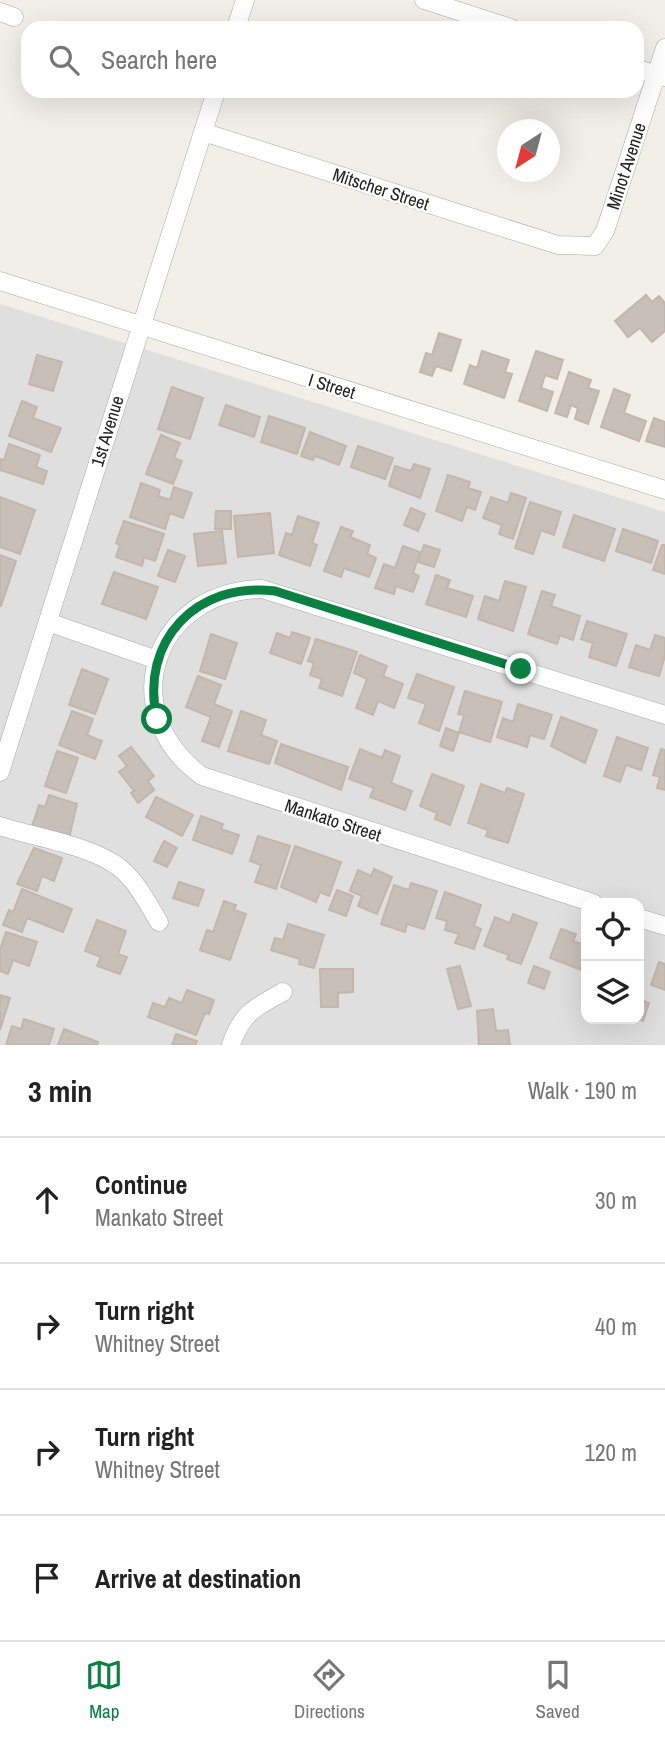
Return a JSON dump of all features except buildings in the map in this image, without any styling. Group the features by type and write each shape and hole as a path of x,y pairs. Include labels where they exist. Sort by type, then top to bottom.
{"street":[{"path":"238,21 245,0"},
{"path":"424,0 489,21"},
{"name":"Minot Avenue","path":"558,245 595,246 605,231 661,76 665,48"},
{"path":"644,71 661,76"},
{"name":"1st Avenue","path":"0,772 8,714 48,622 214,98"},
{"name":"Mitscher Street","path":"203,132 558,245"},
{"name":"I Street","path":"0,281 665,490"},
{"path":"48,622 157,660 172,631 195,609 222,595 262,589 665,715"},
{"name":"Mankato Street","path":"157,660 152,690 159,726 179,758 202,776 581,899"},
{"path":"0,826 93,854 119,867 137,888 159,922"},
{"path":"644,920 665,926"},
{"path":"230,1045 238,1023 258,1005 283,992"}],"shaded area":[{"path":"0,304 665,512 665,1045 0,1045"}],"route":[{"path":"157,719 153,705 153,675 163,645 172,631 195,609 209,600 235,591 275,591 521,669"}]}
